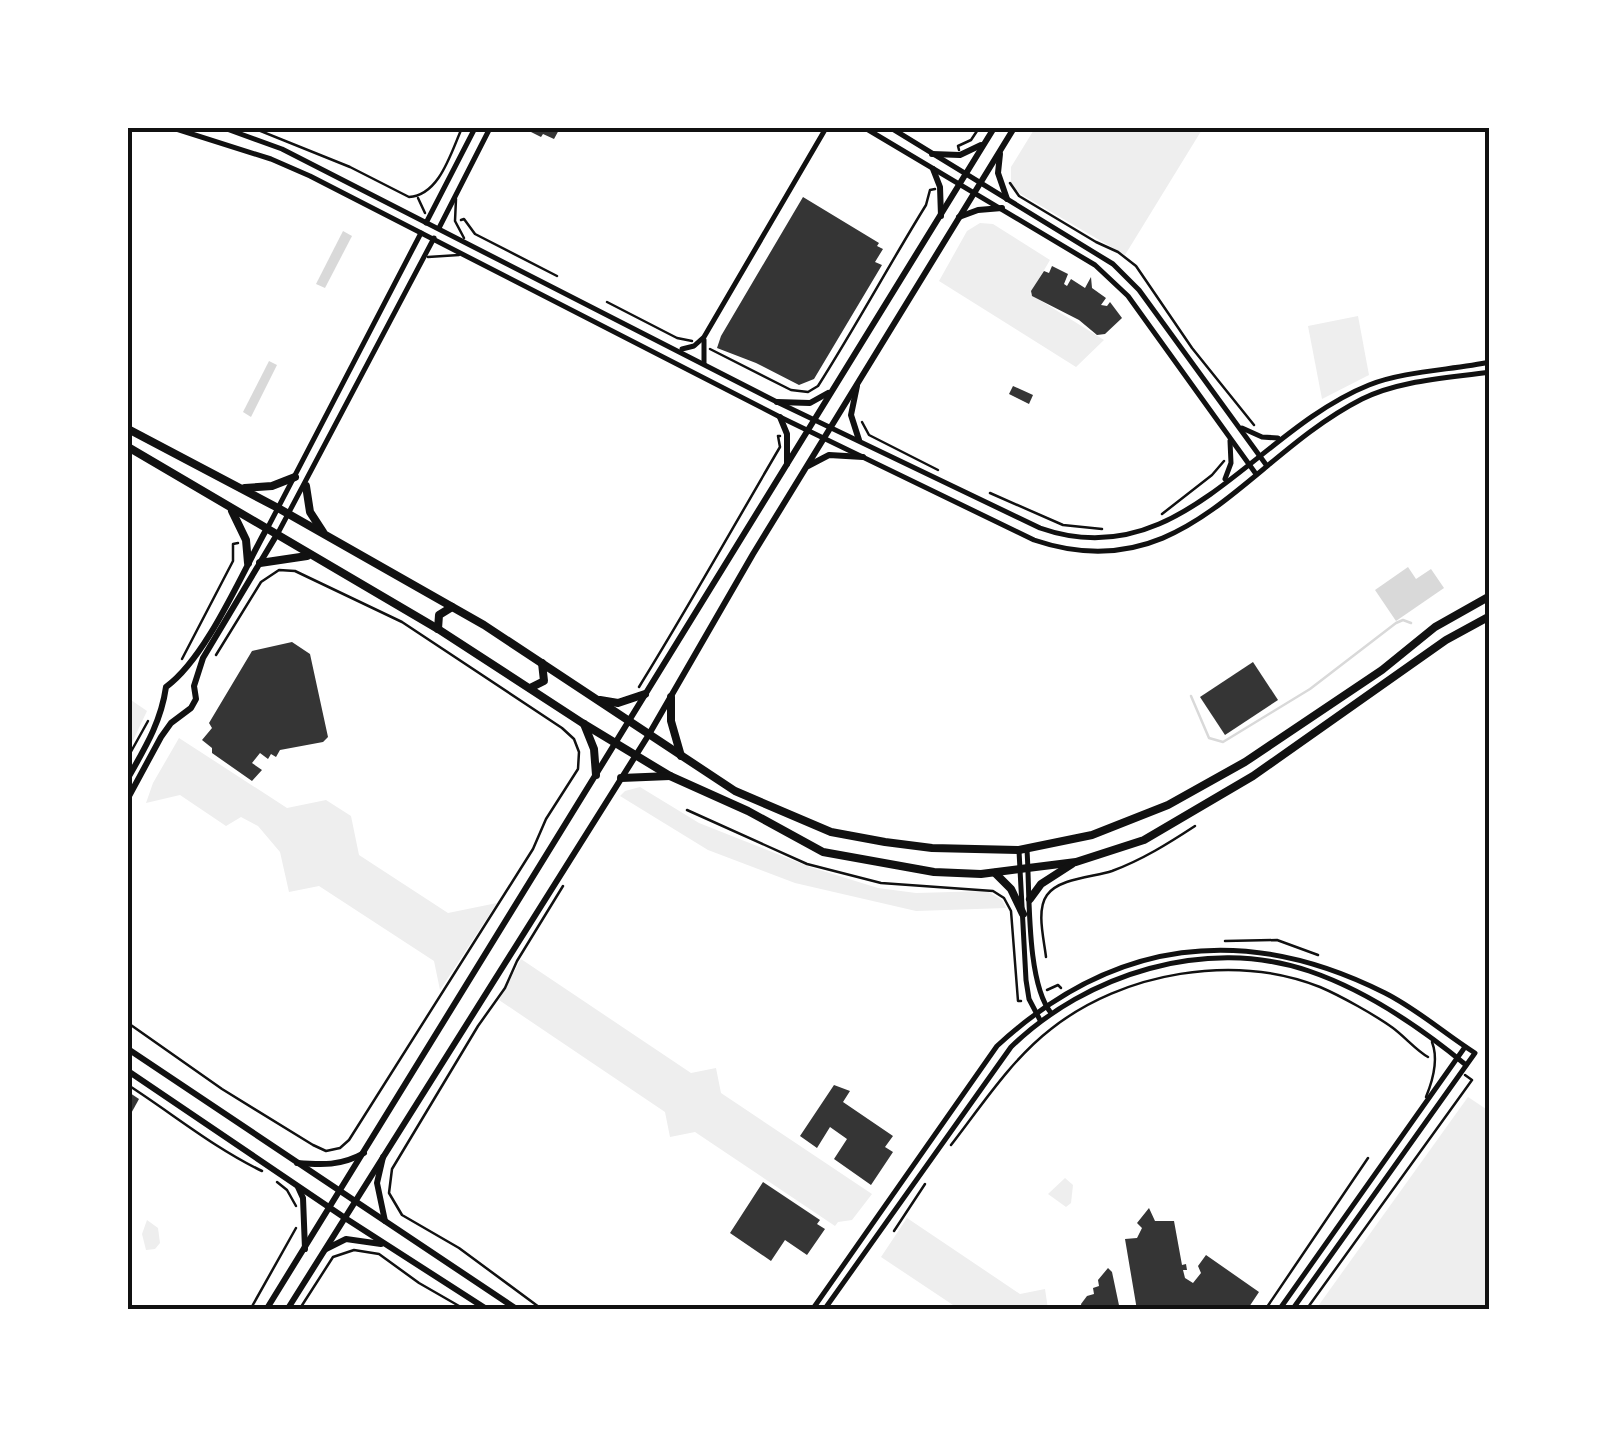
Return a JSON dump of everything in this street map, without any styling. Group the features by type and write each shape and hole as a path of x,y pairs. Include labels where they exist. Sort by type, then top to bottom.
{"main road":[{"path":"128,428 452,606 734,791 831,832 932,848 1022,850 1092,836 1168,805 1244,762 1382,670 1435,627 1490,596"},
{"path":"128,447 438,629 670,776 748,811 822,852 915,870 1024,870 1076,862 1144,840 1253,776 1446,640 1490,616"},
{"path":"240,488 272,486 295,477"},
{"path":"306,486 310,512 326,535"},
{"path":"230,508 246,540 248,563"},
{"path":"260,563 312,556"},
{"path":"438,629 439,615 452,606"},
{"path":"528,688 544,681 542,662"},
{"path":"591,697 618,704 641,692"},
{"path":"671,697 671,721 682,758"},
{"path":"584,724 594,749 596,774"},
{"path":"621,778 670,776"},
{"path":"1030,898 1051,876 1076,862"},
{"path":"994,872 1011,888 1022,914"}],"street":[{"path":"173,128 284,164 808,431 1056,548 1094,552 1147,546 1194,525 1330,419 1368,396 1392,388 1490,372"},
{"path":"224,128 282,149 777,402 1040,528 1072,537 1103,540 1138,534 1174,518 1306,420 1368,386 1490,362"},
{"path":"128,778 161,714 166,687 196,654 248,563 475,128"},
{"path":"128,798 160,737 196,700 194,686 203,658 306,486 490,128"},
{"path":"679,350 694,346 704,337 826,128"},
{"path":"864,128 1095,264 1128,296 1256,474"},
{"path":"891,128 1113,264 1139,290 1267,466"},
{"path":"266,1310 616,742 641,692 787,466 994,128"},
{"path":"287,1310 648,736 858,380 1014,128"},
{"path":"208,130 211,138"},
{"path":"932,154 968,153 986,141"},
{"path":"1002,148 998,173 1007,199"},
{"path":"933,169 940,188 941,217"},
{"path":"959,217 1002,208"},
{"path":"704,337 704,363"},
{"path":"858,380 851,414 859,440"},
{"path":"777,402 810,403 833,390"},
{"path":"780,417 788,434 787,466"},
{"path":"1232,419 1254,435 1282,438"},
{"path":"1223,484 1232,456 1226,434"},
{"path":"806,468 829,455 864,457"},
{"path":"177,679 194,686"},
{"path":"1022,850 1035,973 1051,1013"},
{"path":"1024,870 1026,980 1034,1012 1040,1020"},
{"path":"812,1310 997,1046 1034,1012 1094,979 1156,957 1191,951 1254,950 1308,961 1389,995 1474,1054 1292,1310"},
{"path":"824,1310 1010,1047 1040,1020 1098,986 1158,966 1226,959 1304,969 1346,986 1466,1065"},
{"path":"1279,1310 1465,1047"},
{"path":"128,1049 518,1310"},
{"path":"128,1071 488,1310"},
{"path":"957,1100 966,1106"},
{"path":"295,1163 335,1164 364,1154"},
{"path":"383,1156 377,1183 386,1222"},
{"path":"296,1183 304,1198 305,1249"},
{"path":"326,1248 346,1239 387,1245"}],"lane":[{"path":"457,192 456,221 466,242"},
{"path":"423,258 466,256"},
{"path":"1424,1103 1435,1068 1436,1051 1431,1039"}],"path":[{"path":"253,128 350,167 409,197 418,197 431,189 462,128"},
{"path":"958,146 972,140 980,128"},
{"path":"711,349 716,355 791,390 808,392 818,386 874,296 926,205 930,190"},
{"path":"418,197 423,212"},
{"path":"464,219 475,234 557,276"},
{"path":"607,302 677,338 691,339"},
{"path":"861,421 869,434 938,470"},
{"path":"641,692 686,604 710,570 780,447 778,436"},
{"path":"1152,519 1212,475 1223,461"},
{"path":"990,493 1064,525 1108,528"},
{"path":"182,660 233,561 234,544"},
{"path":"128,1023 222,1089 313,1144 326,1151 340,1148 386,1084 534,849 546,820 578,768 579,752 574,739 562,728 402,622 295,571 279,570 261,582 216,655"},
{"path":"128,757 148,720"},
{"path":"687,810 807,864 880,883 993,891 1004,898 1011,911 1018,1001"},
{"path":"1046,957 1042,907 1048,893 1060,885 1113,870 1153,853 1195,826"},
{"path":"543,1310 459,1248 402,1215 388,1186 392,1169 505,988 568,877"},
{"path":"1226,941 1278,940 1318,954"},
{"path":"951,1145 1006,1073 1050,1029 1108,994 1168,977 1226,970 1277,974 1298,980 1324,989 1380,1019 1418,1046 1423,1056"},
{"path":"1306,1310 1472,1080"},
{"path":"128,1085 192,1126 204,1139 267,1174 293,1197 298,1215"},
{"path":"1265,1310 1368,1158"},
{"path":"894,1231 925,1184"},
{"path":"250,1310 298,1224"},
{"path":"299,1310 333,1258 354,1250 379,1254 466,1310"},
{"path":"527,1310 532,1302"}],"shaded area":[{"path":"1035,128 1203,128 1125,255 1019,193 1011,184 1011,167"},
{"path":"980,223 993,224 1050,260 1030,294 1104,340 1076,367 939,281 967,231"},
{"path":"343,231 352,236 325,288 316,284"},
{"path":"1358,316 1369,375 1322,399 1308,326"},
{"path":"269,361 277,365 251,417 243,412"},
{"path":"1408,567 1416,579 1431,569 1444,588 1396,621 1375,590"},
{"path":"128,698 147,711 128,751"},
{"path":"179,738 287,808 326,800 351,816 359,855 448,913 497,903 440,990 434,961 319,886 289,892 280,852 258,826 241,817 226,826 180,795 146,803"},
{"path":"640,787 699,823 810,867 878,888 916,893 987,891 1002,900 1006,908 916,911 795,883 708,850 620,796"},
{"path":"521,959 691,1073 716,1068 721,1093 872,1194 852,1220 835,1226 695,1132 670,1137 665,1112 499,1000"},
{"path":"1468,1097 1489,1111 1489,1309 1316,1309"},
{"path":"1065,1178 1073,1185 1071,1203 1066,1207 1048,1194"},
{"path":"907,1218 1020,1294 1045,1289 1048,1309 959,1309 881,1257"},
{"path":"147,1220 158,1228 160,1243 155,1249 146,1250 142,1234"}],"building":[{"path":"523,128 560,128 554,139"},
{"path":"803,197 883,249 875,262 882,265 814,379 799,385 717,348"},
{"path":"1052,266 1068,274 1064,284 1067,286 1071,279 1085,288 1091,277 1092,288 1106,298 1101,305 1110,302 1122,318 1105,334 1097,335 1079,320 1032,296 1031,291 1044,271 1049,273"},
{"path":"1013,386 1033,395 1029,404 1009,394"},
{"path":"292,642 310,654 328,737 323,742 280,750 276,757 271,754 268,759 260,753 252,763 262,770 252,781 212,753 212,748 202,740 252,651"},
{"path":"1253,662 1278,700 1225,735 1200,697"},
{"path":"834,1085 850,1091 843,1102 893,1136 885,1147 893,1152 871,1185 834,1159 847,1139 830,1127 817,1148 800,1136"},
{"path":"130,1093 139,1099 128,1119 128,1097"},
{"path":"763,1182 820,1220 817,1224 825,1229 807,1255 785,1240 771,1261 730,1233"},
{"path":"1149,1208 1155,1221 1174,1221 1182,1265 1186,1264 1185,1278 1193,1283 1201,1273 1198,1266 1206,1255 1259,1292 1249,1307 1137,1310 1125,1239 1137,1238 1142,1228 1137,1223"},
{"path":"1108,1268 1120,1310 1082,1310 1081,1304 1094,1294 1093,1288 1099,1286 1098,1280"}],"waterway":[{"path":"1191,696 1209,738 1223,742 1310,689 1396,623 1411,623"}]}
